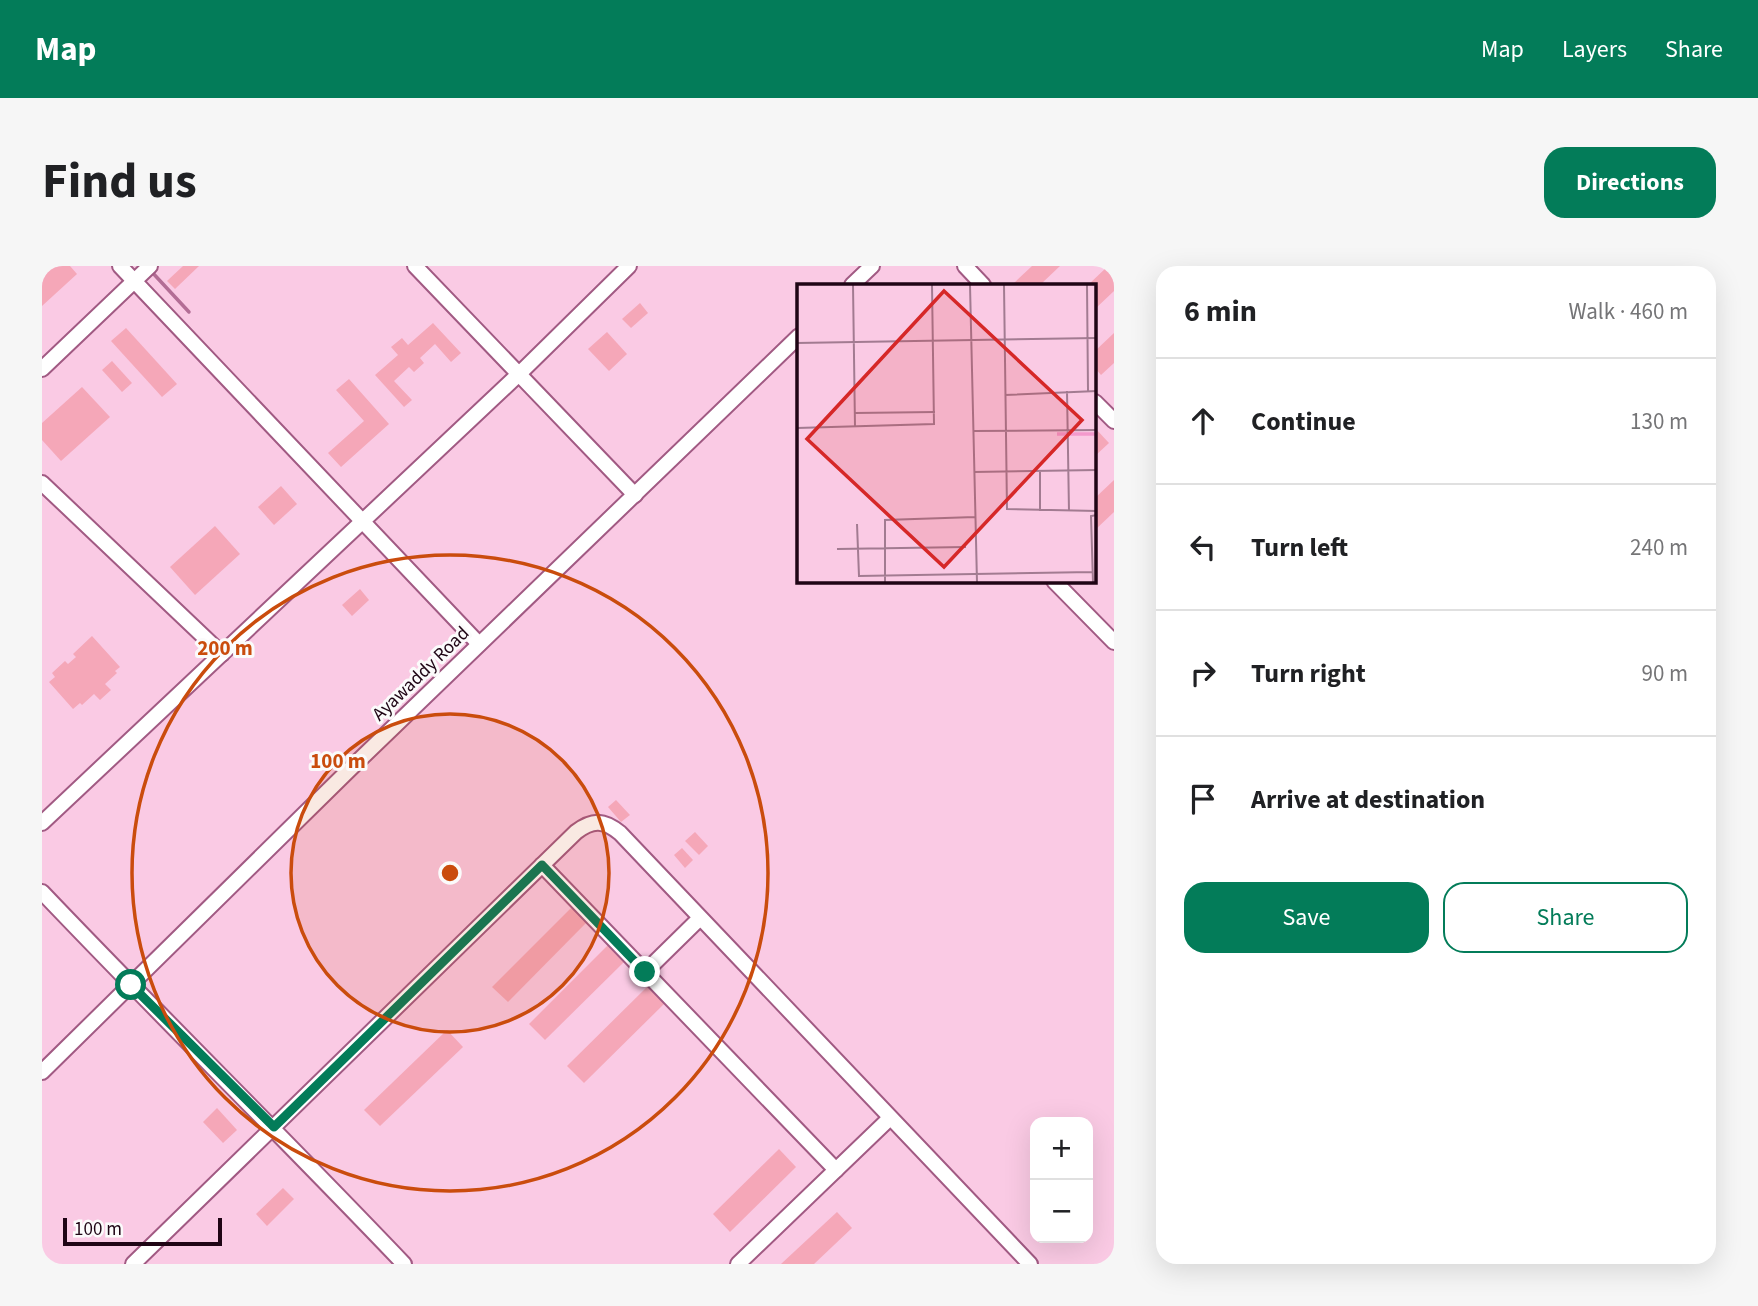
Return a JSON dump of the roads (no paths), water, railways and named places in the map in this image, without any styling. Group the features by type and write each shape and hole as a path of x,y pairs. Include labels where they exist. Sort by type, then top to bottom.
{"street":[{"path":"120,266 479,644"},
{"path":"42,369 150,266"},
{"path":"415,266 635,495"},
{"path":"42,823 519,374 629,266"},
{"path":"853,284 872,266"},
{"path":"965,266 982,284"},
{"name":"Ayawaddy Road","path":"42,1072 479,644 797,338"},
{"path":"1096,403 1114,421"},
{"path":"42,483 222,654"},
{"path":"1056,583 1114,642"},
{"path":"133,1264 542,865 586,825 595,821 608,824 620,833 1030,1264"},
{"path":"542,865 836,1170"},
{"path":"42,892 274,1127 404,1264"},
{"path":"645,972 699,919"},
{"path":"738,1264 890,1118"}],"waterway":[{"path":"150,270 189,312"}]}
